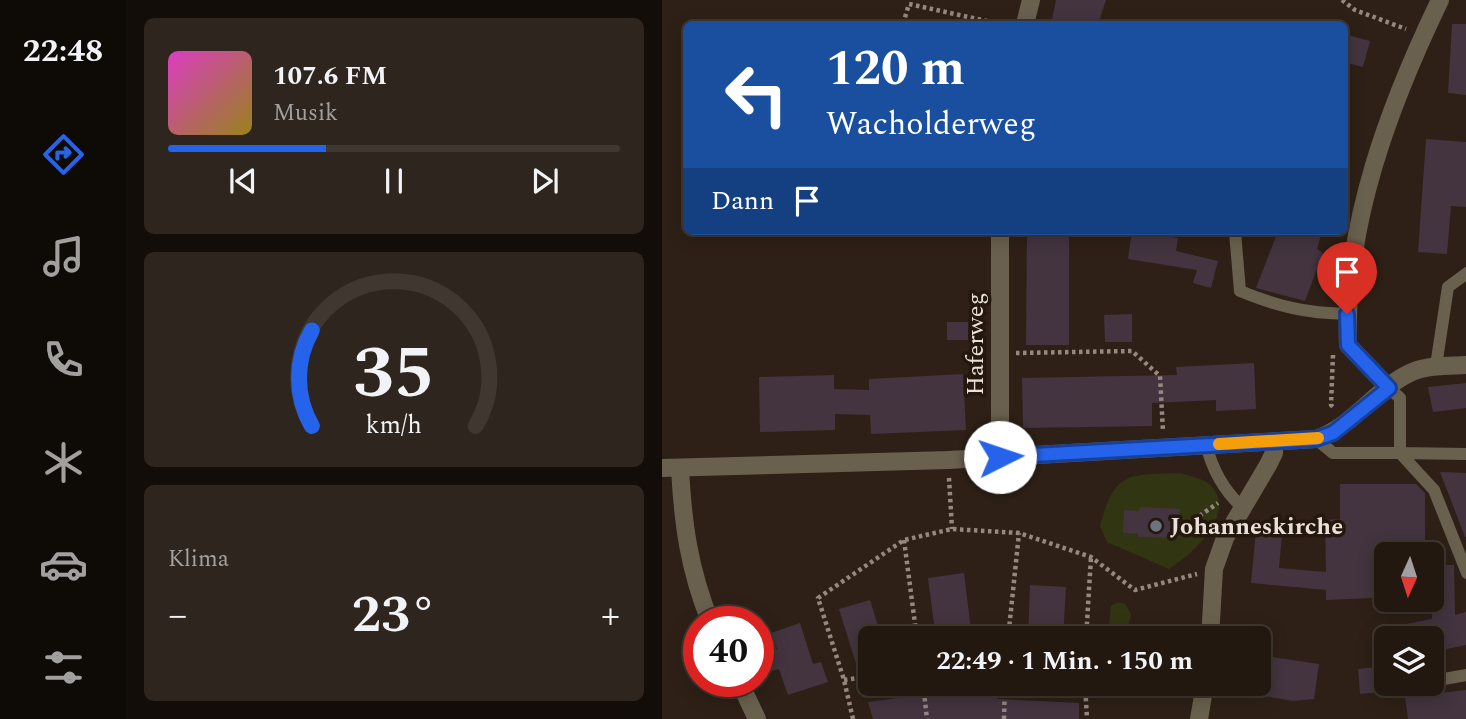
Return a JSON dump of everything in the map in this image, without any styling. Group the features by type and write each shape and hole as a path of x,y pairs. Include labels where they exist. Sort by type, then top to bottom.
{"street":[{"path":"1026,21 1031,0"},
{"path":"1389,388 1348,345 1347,318 1353,253 1381,142 1440,0"},
{"name":"Haferweg","path":"1000,235 1000,457"},
{"path":"704,606 697,588 671,469 948,460 1316,439 1333,433 1411,372 1436,366 1466,365"},
{"path":"1211,626 1214,569 1237,502 1274,453 1274,442"},
{"path":"1199,719 1203,696"},
{"path":"746,697 756,719"}],"lane":[{"path":"1235,235 1240,291 1274,305 1306,313 1347,318"},
{"path":"1436,366 1448,287 1466,273"},
{"path":"1389,388 1400,398 1400,453 1434,490 1466,573"},
{"path":"1316,439 1333,453 1466,454"},
{"path":"1206,444 1210,463 1237,502"},
{"path":"1444,679 1466,675"}],"path":[{"path":"1342,0 1355,10 1423,36"},
{"path":"904,21 909,4 986,21"},
{"path":"1347,318 1333,355 1331,405 1349,420"},
{"path":"1000,353 1132,351 1160,376 1163,446"},
{"path":"948,460 952,529"},
{"path":"1188,524 1237,502"},
{"path":"853,719 845,680 818,598 904,540 952,529 1018,533 1091,556 1135,590 1214,569"},
{"path":"1009,626 1018,533"},
{"path":"904,540 915,626"},
{"path":"1087,626 1091,556"},
{"path":"845,680 858,678"},
{"path":"924,696 927,719"},
{"path":"1004,696 1004,719"},
{"path":"1086,696 1087,719"}],"green space":[{"path":"1180,473 1208,483 1218,497 1219,509 1215,521 1189,554 1169,569 1107,542 1100,526 1111,495 1118,486 1135,476"},
{"path":"1118,602 1125,604 1131,614 1128,626 1109,626 1111,606"}],"building":[{"path":"1056,0 1106,0 1099,21 1052,21"},
{"path":"1452,24 1466,24 1466,95 1448,93"},
{"path":"1348,35 1370,41 1363,67 1348,63"},
{"path":"1426,139 1466,142 1466,207 1451,206 1447,254 1418,252"},
{"path":"1027,235 1069,235 1069,345 1026,345"},
{"path":"1131,235 1158,235 1178,238 1176,251 1218,261 1211,288 1193,283 1197,270 1128,259"},
{"path":"1276,235 1321,235 1317,249 1323,253 1305,301 1256,288"},
{"path":"1132,314 1132,342 1105,342 1104,315"},
{"path":"947,322 968,322 968,340 947,340"},
{"path":"1254,363 1256,409 1216,411 1216,400 1152,403 1152,426 1023,428 1022,378 1177,375 1176,367"},
{"path":"963,374 966,430 871,434 870,415 835,414 835,430 760,432 759,377 834,375 834,389 869,390 869,379"},
{"path":"1466,383 1466,408 1433,412 1428,387"},
{"path":"1440,472 1466,473 1466,537 1465,537"},
{"path":"1340,484 1416,484 1425,493 1425,542 1374,542 1372,598 1326,600 1326,590 1251,583 1256,531 1282,534 1279,568 1326,572 1325,520 1340,519"},
{"name":"Johanneskirche","path":"1140,507 1180,509 1179,538 1138,537 1138,534 1123,533 1124,510 1139,511"},
{"path":"1444,565 1454,565 1455,615 1466,612 1466,645 1444,650 1444,626 1396,626 1432,619 1432,612 1444,612"},
{"path":"964,573 970,626 934,626 928,578"},
{"path":"1030,585 1066,587 1064,626 1028,626"},
{"path":"870,600 878,626 858,626 858,670 839,609"},
{"path":"800,623 813,664 821,662 828,682 788,695 779,669 774,670 774,650 777,649 774,632"},
{"path":"1271,657 1319,664 1314,699 1293,701 1265,696 1271,696"},
{"path":"1374,667 1374,692 1360,694 1358,669"},
{"path":"1466,690 1466,719 1408,719 1405,697 1444,696 1444,693"},
{"path":"913,696 997,696 997,699 1079,703 1079,719 873,719 868,702"}],"slow traffic":[{"path":"1219,444 1318,438"}],"place":[{"name":"Johanneskirche","path":"1156,526"}],"route":[{"path":"1000,457 1316,439 1333,433 1389,388 1348,345 1347,314"}]}
